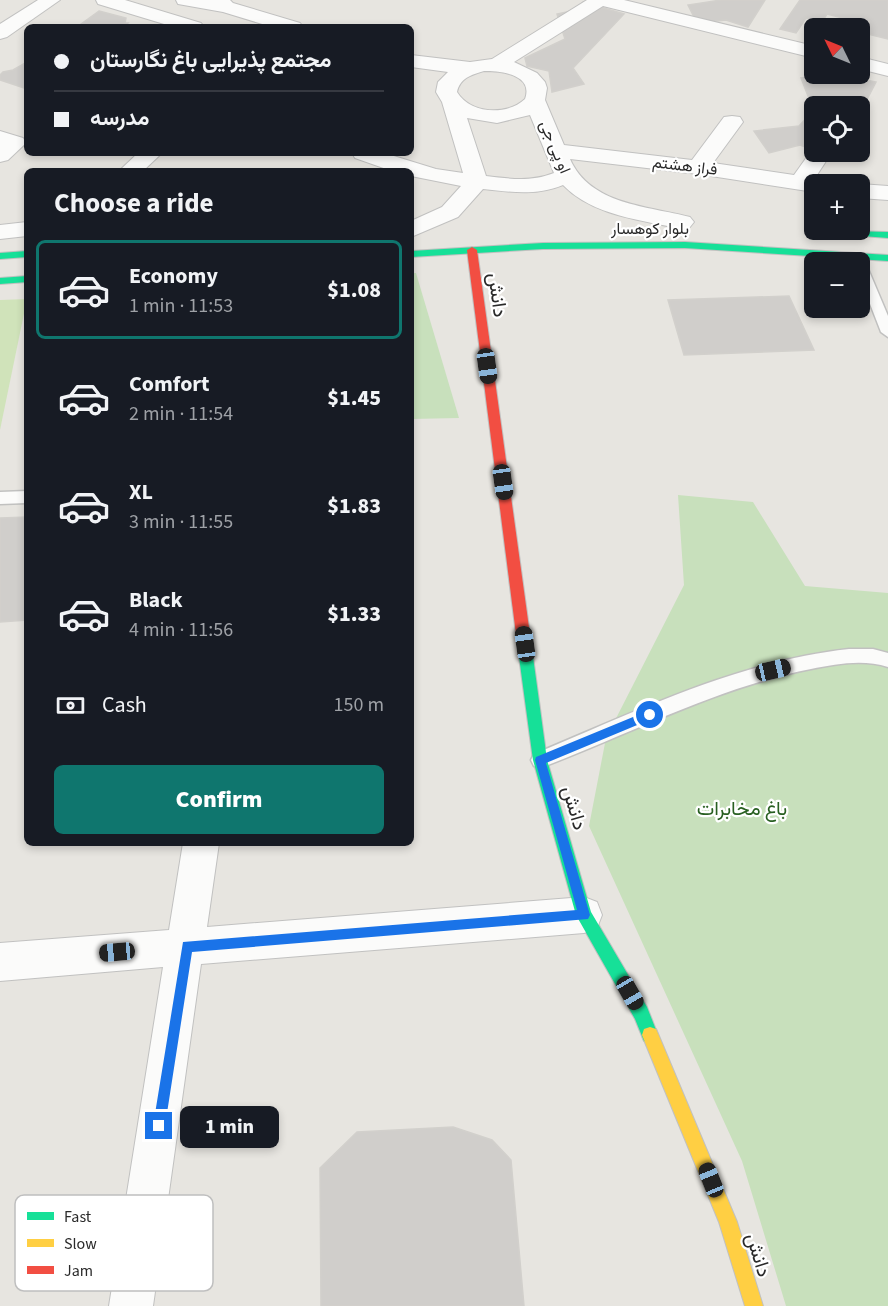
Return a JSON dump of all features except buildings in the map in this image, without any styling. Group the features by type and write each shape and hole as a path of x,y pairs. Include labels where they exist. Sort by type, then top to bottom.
{"street":[{"path":"0,33 51,0"},
{"path":"105,0 184,24"},
{"path":"185,0 223,4 284,24"},
{"path":"496,65 600,0 804,50"},
{"path":"414,62 469,68 496,65 510,67 531,78 551,32"},
{"path":"414,65 449,99 468,112 488,117 517,113 535,101"},
{"path":"870,66 888,70"},
{"path":"469,68 450,80 446,88 477,182"},
{"name":"او پی جی","path":"531,78 537,85 539,93 535,101 566,176 573,185 606,204 688,223"},
{"path":"698,167 732,122"},
{"path":"0,137 15,143 0,155"},
{"name":"فراز هشتم","path":"555,151 698,167 804,183"},
{"path":"134,168 148,156"},
{"path":"372,156 407,168"},
{"path":"414,170 477,182 523,187 546,184 566,176"},
{"path":"414,229 450,212 477,182"},
{"path":"870,192 888,193"},
{"name":"بلوار کوهسار","path":"623,223 688,223"},
{"path":"414,230 446,229"},
{"path":"801,229 888,235"},
{"path":"0,232 24,230"},
{"name":"بلوار کوهسار","path":"414,254 543,246 685,245 804,255"},
{"name":"دانش","path":"472,250 540,760 584,915 641,1013 728,1222 754,1306"},
{"path":"0,256 24,254"},
{"name":"بلوار کوهسار","path":"870,259 888,258"},
{"path":"0,280 24,279"},
{"path":"149,1195 201,846"},
{"path":"0,962 584,915"},
{"path":"132,1306 134,1291"}],"lane":[{"path":"870,289 888,332"},
{"path":"0,498 24,497"},
{"path":"540,760 738,679 808,662 852,655 888,660"}],"green space":[{"path":"414,273 416,273 459,418 414,419"},
{"path":"24,299 24,314 0,430 0,300"},
{"name":"باغ مخابرات","path":"678,495 753,502 805,586 888,593 888,1306 786,1306 742,1161 589,826 606,738 684,585"}],"traffic: fast":[{"path":"870,234 888,235"},
{"path":"414,254 543,246 685,245 888,258"},
{"path":"0,256 24,254"},
{"path":"0,281 24,279"},
{"path":"524,642 540,760 584,915 641,1013 650,1035"}],"traffic: slow":[{"path":"650,1035 728,1222 754,1306"}],"traffic: jam":[{"path":"472,250 524,642"}],"route":[{"path":"159,1126 187,946 584,915 540,760 650,715"}]}
